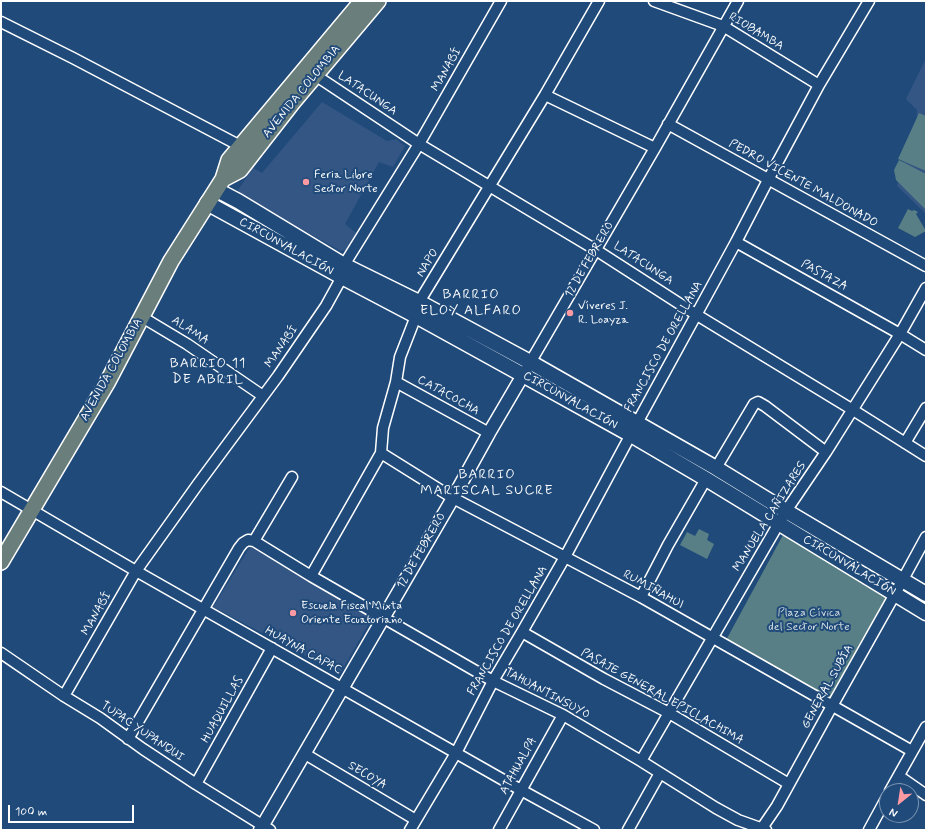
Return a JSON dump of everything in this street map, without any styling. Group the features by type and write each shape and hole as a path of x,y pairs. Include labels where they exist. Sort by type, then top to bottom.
{"main road":[{"name":"AVENIDA COLOMBIA","path":"1,562 107,383 172,262 220,184 229,160 246,150 311,71 362,1"},
{"name":"AVENIDA COLOMBIA","path":"311,71 378,1"},
{"name":"CIRCUNVALACIÓN","path":"220,184 238,201 343,271 416,316 523,375 716,468 786,512 926,594"},
{"name":"CIRCUNVALACIÓN","path":"207,203 343,271 419,302 530,362 634,429 706,479 926,613"}],"street":[{"name":"MANABÍ","path":"64,696 136,571 290,359 326,306 343,271 419,144 501,1"},
{"name":"NAPO","path":"311,576 381,453 383,428 396,382 400,357 416,316 419,302 490,186 599,1"},
{"name":"RIOBAMBA","path":"654,1 723,26 819,85"},
{"name":"12 DE FEBRERO","path":"264,829 342,688 453,498 488,433 655,148 738,1"},
{"name":"FRANCISCO DE ORELLANA","path":"410,830 456,753 493,681 565,557 697,315 819,85 869,1"},
{"path":"1,22 73,58 246,150"},
{"name":"LATACUNGA","path":"311,71 419,144 596,250 697,315 926,456"},
{"path":"544,95 655,148"},
{"name":"PEDRO VICENTE MALDONADO","path":"668,124 926,266"},
{"name":"PASTAZA","path":"736,242 926,350"},
{"name":"MANUELA CAÑIZARES","path":"641,761 786,512 853,410 900,334 926,288"},
{"name":"ALAMA","path":"142,317 187,344 263,396"},
{"name":"CATACOCHA","path":"396,382 488,433"},
{"path":"716,468 754,404 758,402 826,452"},
{"path":"905,442 926,408"},
{"name":"RUMIÑAHUI","path":"381,453 453,498 641,597 912,751"},
{"path":"128,738 239,548 248,540 254,541 292,477"},
{"path":"641,597 668,545 706,479"},
{"name":"HUAYNA CAPAC","path":"1,492 136,571 594,830"},
{"name":"GENERAL SUBÍA","path":"764,829 926,537"},
{"name":"TAHUANTINSUYO","path":"254,541 311,576 493,681 563,715 641,761 716,808 750,825 764,829"},
{"name":"PASAJE GENERAL EPICLACHIMA","path":"522,632 604,680 669,714 789,784"},
{"name":"HUAQUILLAS","path":"196,784 272,648"},
{"name":"TUPAC YUPANQUI","path":"1,653 264,829"},
{"name":"ATAHUALPA","path":"499,830 563,715"},
{"path":"895,783 926,727"},
{"name":"SECOYA","path":"305,754 416,820"},
{"path":"628,830 660,773"},
{"path":"899,776 926,795"},
{"path":"868,830 879,811"}],"shaded area":[{"path":"926,58 926,214 897,186 910,137 916,132 917,110 906,99"},
{"name":"Feria Libre Sector Norte","path":"322,102 387,141 396,139 405,146 393,167 379,162 345,224 356,233 346,250 341,251 242,197 238,190 253,168 262,173"},
{"name":"Escuela Fiscal Mixta Oriente Ecuatoriano","path":"250,547 372,618 340,674 213,607"}],"green space":[{"path":"919,113 926,116 926,171 898,159"},
{"path":"899,160 926,174 926,210 896,180 894,170"},
{"path":"908,209 918,212 916,214 926,231 915,237 898,228"},
{"path":"699,529 709,534 707,540 714,544 707,559 680,545 687,532 695,536"},
{"name":"Plaza Cívica del Sector Norte","path":"783,535 890,598 833,703 725,642"}],"place":[{"name":"Feria Libre Sector Norte","path":"306,182"},
{"name":"Víveres J. R. Loayza","path":"570,313"},
{"name":"Escuela Fiscal Mixta Oriente Ecuatoriano","path":"293,613"}],"district":[{"name":"BARRIO ELOY ALFARO","path":"471,304"},
{"name":"BARRIO 11 DE ABRIL","path":"208,372"},
{"name":"BARRIO MARISCAL SUCRE","path":"487,484"}]}
